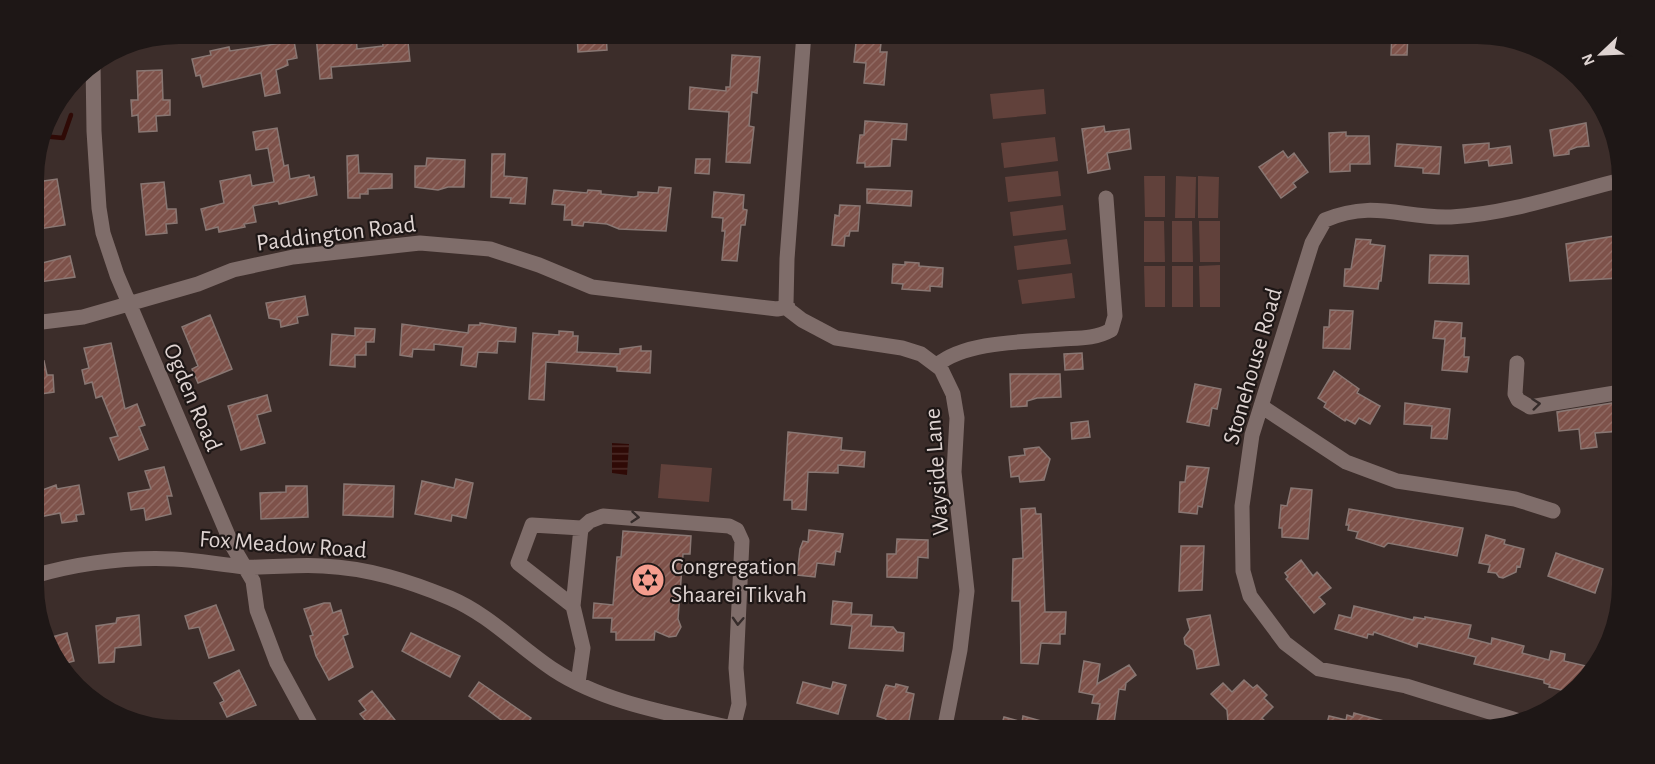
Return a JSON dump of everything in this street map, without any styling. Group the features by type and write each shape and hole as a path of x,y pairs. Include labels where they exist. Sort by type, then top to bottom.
{"street":[{"path":"803,44 784,298 788,307 802,321 836,338 903,348 921,354 937,365 958,352 1022,342 1099,337 1111,330 1115,316 1106,198"},
{"name":"Ogden Road","path":"93,74 99,208 103,233 129,303 232,547 254,581 257,610 277,663 308,720"},
{"name":"Stonehouse Road","path":"1506,717 1406,686 1319,669 1278,635 1250,596 1243,571 1242,506 1252,435 1312,243 1325,220 1362,209 1450,217 1511,208 1612,182"},
{"name":"Paddington Road","path":"44,322 84,317 198,284 233,270 293,257 420,243 490,249 539,265 592,287 777,309 788,307"},
{"path":"1517,363 1515,394 1523,405 1530,407 1612,395"},
{"name":"Wayside Lane","path":"937,365 947,379 953,394 957,418 954,472 967,591 960,650 946,720"},
{"path":"1261,406 1346,462 1398,481 1492,495 1553,511"},
{"path":"578,683 583,648 573,606 581,529 590,521 603,516 729,526 737,530 742,541 736,668 738,720"},
{"path":"573,606 518,563 532,525 581,529"},
{"name":"Fox Meadow Road","path":"44,573 127,559 175,559 245,567 322,565 374,572 422,586 481,614 555,670 578,683 606,695 703,720"}],"shaded area":[{"path":"1044,89 1046,114 993,119 990,94"},
{"path":"1055,137 1058,161 1004,168 1001,143"},
{"path":"1058,171 1061,196 1008,202 1005,177"},
{"path":"1144,176 1165,176 1165,217 1145,217"},
{"path":"1176,176 1196,177 1195,218 1175,218"},
{"path":"1198,176 1219,177 1218,218 1198,218"},
{"path":"1063,205 1066,230 1013,236 1010,212"},
{"path":"1144,221 1164,221 1165,262 1144,262"},
{"path":"1172,221 1192,221 1193,262 1172,262"},
{"path":"1199,221 1220,221 1220,262 1200,262"},
{"path":"1067,239 1071,264 1017,270 1014,246"},
{"path":"1220,265 1220,307 1200,307 1199,266"},
{"path":"1144,266 1165,266 1165,307 1145,307"},
{"path":"1172,266 1193,266 1193,307 1172,307"},
{"path":"1072,273 1075,298 1022,304 1018,280"},
{"path":"612,443 629,444 627,475 612,473"},
{"path":"661,464 712,468 709,502 658,498"}],"building":[{"path":"275,44 295,44 297,58 287,60 288,65 276,70 280,93 265,96 261,73 203,87 200,75 196,76 192,59 211,55 210,51 229,47 230,51"},
{"path":"317,44 357,44 357,49 383,46 383,44 408,44 410,61 331,67 332,78 320,79"},
{"path":"578,44 607,44 607,50 578,52"},
{"path":"856,44 881,44 880,52 887,52 884,85 864,83 866,63 854,62"},
{"path":"1392,44 1408,44 1407,55 1391,55"},
{"path":"732,55 760,57 757,93 752,92 749,126 754,127 750,163 726,162 729,112 689,109 690,87 726,91 726,87 730,87"},
{"path":"162,70 163,100 170,100 170,115 156,116 157,131 139,132 138,115 132,116 131,100 138,100 137,71"},
{"path":"865,121 907,124 906,140 892,139 890,166 865,167 865,163 857,163 860,135 864,135"},
{"path":"1586,123 1589,146 1577,147 1569,150 1569,154 1554,156 1550,130"},
{"path":"1104,126 1105,132 1129,129 1131,149 1107,153 1110,169 1088,173 1082,129"},
{"path":"277,128 284,166 288,165 290,179 309,175 310,178 314,177 317,195 279,204 278,201 253,206 256,222 244,224 245,227 219,232 218,227 206,230 201,209 224,203 220,181 250,175 252,186 274,182 268,148 256,150 253,132"},
{"path":"1346,132 1346,136 1369,136 1370,164 1350,164 1350,171 1330,172 1329,133"},
{"path":"1489,143 1489,149 1510,146 1512,163 1489,166 1488,160 1465,163 1463,145"},
{"path":"1397,144 1441,147 1439,174 1423,173 1423,168 1395,166"},
{"path":"1283,151 1288,158 1294,153 1308,172 1293,183 1296,187 1281,198 1259,167"},
{"path":"492,154 505,154 504,176 527,178 525,204 510,203 511,198 491,197"},
{"path":"358,155 359,173 392,174 392,188 368,189 368,194 360,194 360,198 348,198 347,156"},
{"path":"427,158 465,160 464,187 448,187 438,190 415,187 415,166 426,166"},
{"path":"696,159 710,159 709,174 695,173"},
{"path":"57,179 65,225 44,228 44,181"},
{"path":"164,182 167,209 176,209 177,223 166,224 167,233 146,235 141,184"},
{"path":"659,187 671,188 666,231 619,229 607,224 584,222 583,226 572,225 572,220 564,220 565,205 552,204 554,190 587,193 588,190 601,191 601,194 634,197 638,196 638,192 658,193"},
{"path":"867,189 912,191 911,206 867,203"},
{"path":"714,192 744,195 743,209 747,210 745,225 741,225 737,261 722,260 725,231 722,231 723,218 712,217"},
{"path":"840,205 860,206 858,231 850,231 849,236 845,236 844,246 832,245 835,215 839,216"},
{"path":"1612,236 1612,279 1570,281 1566,244"},
{"path":"1356,239 1371,240 1370,244 1385,246 1378,289 1344,286 1345,269 1351,269"},
{"path":"1430,255 1468,256 1469,284 1429,283"},
{"path":"70,256 75,277 44,281 44,262"},
{"path":"905,262 943,268 942,287 930,286 930,291 902,289 903,284 892,283 893,264 905,265"},
{"path":"305,296 308,315 297,317 298,323 281,327 280,320 269,318 266,303"},
{"path":"1330,310 1353,311 1350,349 1323,348 1324,327 1329,327"},
{"path":"210,315 232,369 198,383 192,369 198,366 182,327"},
{"path":"1435,321 1462,323 1461,338 1465,338 1464,357 1469,357 1467,372 1442,370 1445,339 1433,338"},
{"path":"480,323 516,328 515,342 498,341 497,353 478,352 476,367 461,365 463,347 434,344 434,350 413,349 412,357 400,355 402,324 468,333 469,325 480,325"},
{"path":"355,328 375,329 374,342 366,342 366,355 355,355 355,367 330,365 332,334 355,336"},
{"path":"559,331 573,332 573,336 578,336 577,352 620,354 620,349 641,346 641,351 651,351 650,373 617,371 617,367 546,362 544,400 529,399 533,333 559,335"},
{"path":"111,343 125,409 137,404 145,425 139,427 148,449 119,460 110,438 118,436 102,396 96,398 92,382 85,384 82,370 89,368 84,348"},
{"path":"1082,353 1083,369 1065,370 1064,354"},
{"path":"44,361 47,375 53,375 54,392 44,394"},
{"path":"1334,371 1359,389 1357,393 1380,406 1370,424 1359,418 1355,424 1346,419 1345,421 1324,407 1326,403 1318,398"},
{"path":"1010,374 1060,374 1061,397 1037,398 1027,401 1027,406 1011,407"},
{"path":"1195,384 1221,389 1217,409 1212,408 1209,426 1187,422"},
{"path":"267,395 271,411 257,415 265,443 241,450 228,406"},
{"path":"1405,403 1450,409 1447,439 1431,438 1432,426 1404,424"},
{"path":"1612,403 1612,432 1595,433 1597,447 1581,449 1579,429 1559,431 1557,412"},
{"path":"1088,421 1090,437 1072,439 1071,423"},
{"path":"788,432 842,438 841,450 865,452 864,467 838,465 838,473 808,472 806,510 792,509 792,500 784,500"},
{"path":"1039,447 1050,459 1044,480 1020,482 1019,476 1011,477 1009,457 1025,455 1024,449"},
{"path":"1187,466 1209,468 1202,507 1198,506 1197,514 1179,512 1180,482 1185,482"},
{"path":"164,467 172,496 167,496 171,514 146,520 144,508 131,510 128,493 151,489 145,471"},
{"path":"456,479 473,483 466,518 452,515 451,521 415,514 422,481 454,488"},
{"path":"344,484 394,486 393,517 343,515"},
{"path":"56,485 57,489 79,485 84,514 76,515 77,521 62,523 60,513 44,516 44,489"},
{"path":"286,486 307,486 308,517 261,519 260,493 286,492"},
{"path":"1291,488 1312,490 1308,539 1282,537 1282,528 1279,528 1281,505 1287,506"},
{"path":"1035,508 1036,514 1041,514 1045,612 1066,612 1065,634 1060,634 1060,644 1041,643 1038,664 1021,663 1020,601 1012,601 1013,559 1023,558 1021,509"},
{"path":"1349,509 1463,528 1457,556 1388,543 1384,547 1356,538 1358,532 1348,530 1349,525 1346,525"},
{"path":"809,530 843,534 840,552 836,551 834,565 817,563 815,577 797,575 800,549 803,541 808,542"},
{"name":"Congregation Shaarei Tikvah","path":"623,531 691,536 690,554 683,554 678,619 681,627 676,636 669,637 655,631 654,640 616,640 616,632 611,632 612,618 593,618 594,603 613,605 617,557 621,557"},
{"path":"1486,535 1505,540 1504,544 1524,549 1520,567 1517,566 1516,572 1503,578 1496,573 1488,572 1490,565 1479,563"},
{"path":"897,539 928,540 928,558 918,557 917,578 887,577 887,554 896,554"},
{"path":"1181,546 1204,546 1202,590 1179,591"},
{"path":"1556,553 1603,569 1595,593 1548,576"},
{"path":"1301,560 1313,576 1317,572 1331,588 1319,597 1325,604 1314,613 1286,579 1288,577 1285,573"},
{"path":"833,601 852,603 851,614 872,615 871,626 893,627 897,632 904,633 903,651 849,648 852,626 831,624"},
{"path":"330,603 333,613 341,610 348,634 343,636 353,667 329,680 316,656 310,636 313,635 304,609"},
{"path":"216,605 234,650 209,658 199,627 189,629 185,616"},
{"path":"1354,606 1413,620 1414,617 1425,619 1425,617 1471,625 1468,638 1491,644 1492,638 1524,646 1522,653 1549,660 1551,651 1565,654 1564,661 1585,666 1562,690 1549,687 1550,685 1544,683 1544,680 1474,664 1476,657 1418,643 1417,647 1374,632 1373,635 1368,634 1367,638 1335,629 1339,615 1351,618"},
{"path":"139,615 141,645 115,648 114,662 99,663 96,626 116,623 117,618"},
{"path":"1210,615 1219,665 1197,669 1193,650 1185,644 1184,638 1190,630 1187,619"},
{"path":"67,633 74,661 68,663 54,636"},
{"path":"411,633 460,656 450,677 402,651"},
{"path":"1084,661 1100,664 1097,684 1129,665 1136,675 1126,683 1125,690 1119,689 1114,720 1097,720 1100,704 1092,703 1094,695 1079,692"},
{"path":"239,670 256,705 227,717 220,703 224,701 214,683"},
{"path":"1244,680 1253,688 1257,685 1267,695 1264,698 1273,707 1262,718 1264,720 1228,720 1227,710 1211,694 1223,683 1232,692"},
{"path":"479,682 531,718 530,720 501,720 469,696"},
{"path":"803,682 831,689 833,682 846,685 838,714 797,703"},
{"path":"896,684 908,687 906,692 914,694 909,720 886,720 877,716 886,685 895,687"},
{"path":"372,691 395,720 365,720 360,714 366,710 359,701"},
{"path":"1354,713 1380,720 1346,720 1347,715 1353,717"},
{"path":"1023,716 1038,720 1022,720"},
{"path":"1329,716 1346,720 1328,720"}],"waterway":[{"path":"51,137 63,138 71,115"}],"place":[{"name":"Congregation Shaarei Tikvah","path":"648,580"}]}
